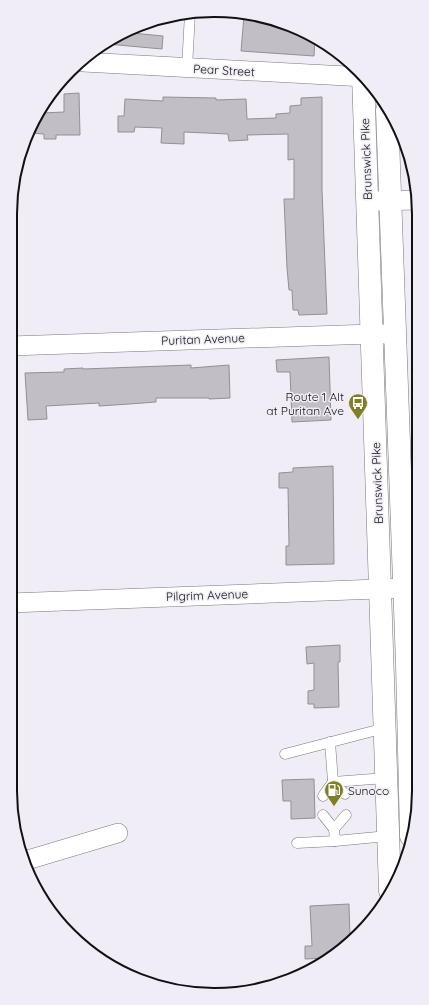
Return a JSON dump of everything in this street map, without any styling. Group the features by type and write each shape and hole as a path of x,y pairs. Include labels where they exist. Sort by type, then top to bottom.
{"main road":[{"name":"Brunswick Pike","path":"364,86 390,882"},
{"name":"Brunswick Pike","path":"387,119 404,588 412,656"}],"street":[{"name":"Pear Street","path":"90,61 187,68 355,76"},
{"path":"367,201 412,200"},
{"name":"Puritan Avenue","path":"17,346 396,334"},
{"name":"Pilgrim Avenue","path":"17,603 404,588"},
{"path":"383,665 412,664"},
{"path":"29,859 118,833"}],"lane":[{"path":"187,68 190,19"},
{"path":"285,754 385,728"},
{"path":"330,742 334,795"},
{"path":"333,782 386,778"},
{"path":"333,782 345,794"},
{"path":"324,796 333,782"},
{"path":"323,815 334,829"},
{"path":"335,815 335,840"},
{"path":"334,829 346,815"},
{"path":"297,843 388,836"}],"building":[{"path":"244,20 278,27 315,44 314,56 241,51"},
{"path":"136,33 163,36 162,49 114,45"},
{"path":"79,93 80,135 56,135 56,139 44,139 44,134 34,133 37,127 45,113 64,112 64,94"},
{"path":"163,97 216,98 216,100 246,99 247,119 276,118 276,114 290,113 290,106 301,105 301,98 322,97 322,190 327,314 299,315 298,310 293,310 292,290 289,290 287,268 284,199 294,199 294,159 288,160 288,134 247,135 248,140 229,141 228,134 184,132 184,144 161,143 162,128 135,127 134,132 118,132 118,116 124,116 125,99 163,101"},
{"path":"329,357 331,420 292,422 290,372 277,372 276,360"},
{"path":"191,365 191,368 229,365 230,398 156,398 156,402 129,404 99,406 99,403 46,406 47,419 28,420 25,373 64,372 64,369 83,368"},
{"path":"333,466 334,564 286,565 286,546 289,546 288,488 279,488 279,473 293,472 293,468"},
{"path":"340,645 340,662 338,662 339,707 314,708 314,704 308,704 308,691 314,690 314,663 307,664 306,647"},
{"path":"314,779 315,818 291,819 291,801 283,801 282,780"},
{"path":"349,904 350,934 319,958 305,959 305,946 312,946 310,906"}],"place":[{"name":"Route 1 Alt at Puritan Ave","path":"358,420"},
{"name":"Sunoco","path":"334,807"}]}
